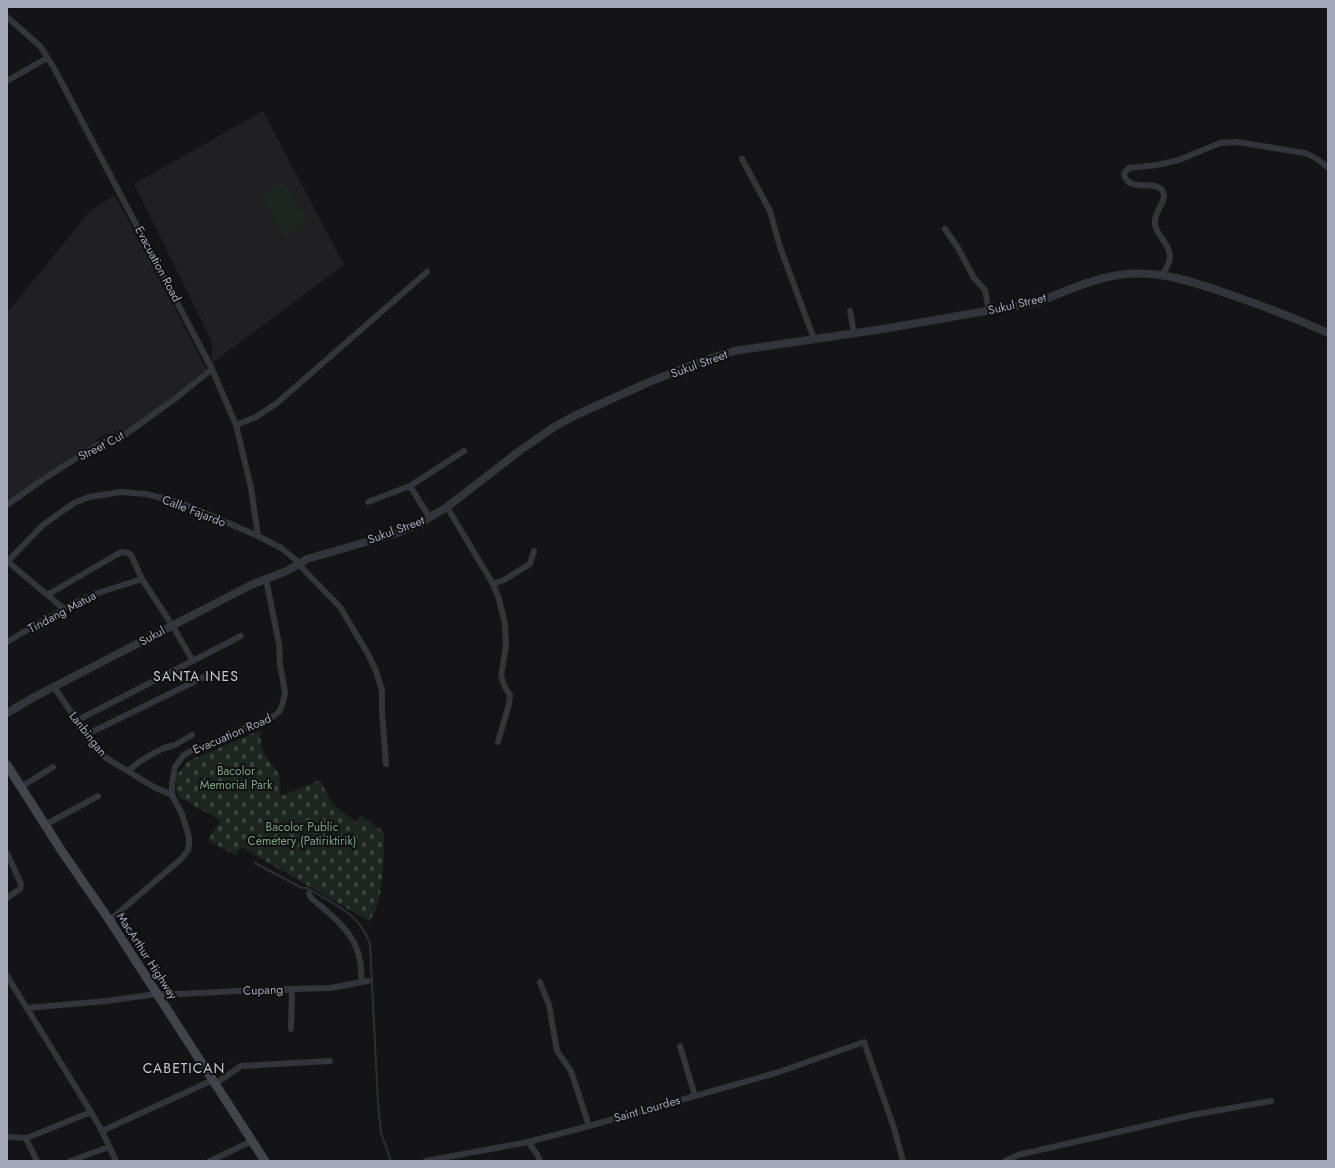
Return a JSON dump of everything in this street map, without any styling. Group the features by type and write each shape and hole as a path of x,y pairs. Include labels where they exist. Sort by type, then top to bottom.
{"main road":[{"name":"MacArthur Highway","path":"7,765 45,825 110,920 265,1161"}],"street":[{"name":"Evacuation Road","path":"7,17 40,46 47,58 87,130 212,370 236,425 249,480 258,536"},
{"path":"7,81 47,58"},
{"path":"1163,275 1171,256 1168,246 1156,228 1155,217 1165,197 1164,192 1157,186 1144,186 1129,183 1124,178 1124,173 1128,168 1157,165 1179,160 1220,142 1237,142 1305,153 1315,157 1328,168"},
{"path":"742,159 770,211 780,247 814,339"},
{"path":"944,229 958,248 974,278 985,290 989,311"},
{"path":"236,425 256,417 277,403 427,272"},
{"name":"Sukul Street","path":"299,564 312,558 397,533 430,518 447,507 539,437 571,418 607,400 649,382 708,359 734,351 770,347 883,329 1038,302 1098,279 1139,273 1163,275 1190,281 1263,306 1328,333"},
{"path":"850,311 854,333"},
{"name":"Street Cut","path":"7,505 42,480 97,445 119,439 212,370"},
{"path":"368,502 410,486 464,451"},
{"path":"410,486 430,518"},
{"name":"Calle Fajardo","path":"7,562 43,525 74,503 89,497 121,492 146,494 174,501 258,536 293,556 340,607 368,654 376,671 382,690 386,764"},
{"path":"447,507 493,584 505,624 506,646 501,676 510,695 509,704 498,742"},
{"path":"493,584 504,580 530,564 534,551"},
{"path":"47,595 122,552 128,553 131,556 142,579 193,661"},
{"path":"7,562 64,609"},
{"name":"Sukul","path":"7,713 172,625 253,584 287,571 299,564"},
{"name":"Tindang Matua","path":"7,642 82,599 142,579"},
{"name":"Evacuation Road","path":"172,795 175,767 183,756 189,752 270,718 279,712 282,706 285,693 280,664 279,644 266,579"},
{"path":"76,721 241,636"},
{"path":"86,734 212,673"},
{"name":"Lanbingan","path":"54,687 76,721 106,758 154,787 172,795"},
{"path":"128,771 154,753 174,745 192,735"},
{"path":"22,787 53,767"},
{"path":"110,920 181,859 188,850 189,836 182,814 172,795"},
{"path":"45,825 98,796"},
{"path":"7,853 21,884 20,889 7,898"},
{"path":"309,893 311,898 342,927 355,942 362,971 361,982"},
{"path":"7,976 91,1112 116,1161"},
{"name":"Cupang","path":"27,1008 106,1001 157,994 330,988 368,981"},
{"path":"540,982 549,1005 557,1051 571,1071 589,1126"},
{"path":"291,1029 292,989"},
{"name":"Saint Lourdes","path":"426,1161 528,1142 589,1126 779,1072 864,1042 894,1128 903,1161"},
{"path":"680,1046 695,1096"},
{"path":"102,1131 214,1082 241,1066 330,1061"},
{"path":"1006,1161 1018,1155 1192,1115 1270,1101"},
{"path":"7,1137 26,1138 91,1112"},
{"path":"26,1138 37,1161"},
{"path":"210,1161 252,1141"},
{"path":"528,1142 537,1154 540,1161"},
{"path":"70,1161 109,1147"}],"shaded area":[{"path":"263,111 344,265 212,363 212,342 134,184"},
{"path":"115,195 207,370 152,413 122,434 111,438 107,433 7,503 7,313 90,211"}],"green space":[{"path":"284,181 308,224 284,237 261,194"},
{"name":"Bacolor Public Cemetery (Patiriktirik)","path":"261,730 260,737 262,749 279,775 281,796 320,780 333,805 357,823 360,815 384,832 382,879 378,904 369,921 241,847 236,855 208,841 220,820 180,798 176,790 176,776 188,761"}],"waterway":[{"path":"255,863 302,888 308,888 336,905 353,917 366,933 370,944 378,1103 381,1133 391,1161"}],"district":[{"name":"SANTA INES","path":"196,676"},
{"name":"CABETICAN","path":"184,1068"}],"park label":[{"name":"Bacolor Memorial Park","path":"236,778"}]}
